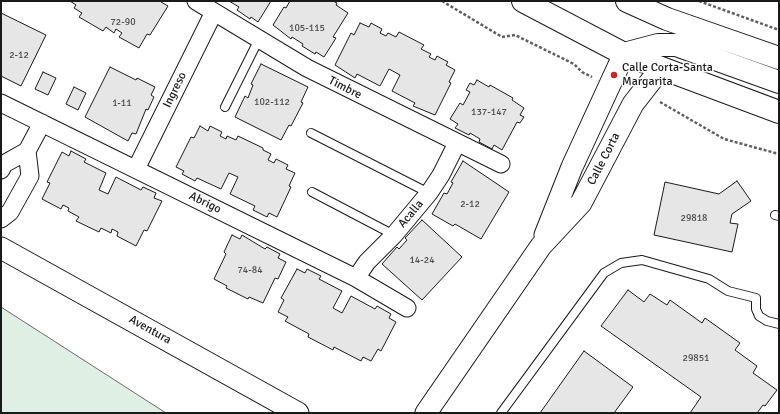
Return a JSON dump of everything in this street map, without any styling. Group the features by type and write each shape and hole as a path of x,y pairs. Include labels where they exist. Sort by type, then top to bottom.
{"main road":[{"path":"523,1 624,54 779,112"},
{"path":"628,1 667,19 779,58"},
{"path":"624,54 658,45 676,45 779,82"}],"street":[{"name":"Timbre","path":"196,1 306,68 501,164"},
{"name":"Ingreso","path":"136,169 214,12"},
{"name":"Calle Corta","path":"541,246 572,167 624,54"},
{"name":"Calle Corta","path":"426,413 541,246 581,203 633,104 661,68"},
{"name":"Abrigo","path":"1,103 356,278 407,308"},
{"path":"1,170 4,164 27,151 42,123"},
{"name":"Acalla","path":"356,278 367,262 394,235 429,193 441,175 457,143"},
{"path":"1,219 10,212 30,176 27,151"},
{"name":"Aventura","path":"1,248 298,413"}],"lane":[{"path":"225,107 259,39"},
{"path":"312,134 429,193"},
{"path":"312,192 394,235"},
{"path":"501,413 604,273 621,263 642,260 709,279 728,291 756,298 756,309 759,316 767,321 779,324"}],"path":[{"path":"699,1 779,30"}],"green space":[{"path":"1,307 166,413 1,413"}],"building":[{"path":"70,1 162,1 161,2 168,6 150,35 147,34 139,48 119,37 122,33 116,29 114,33 106,27 103,31 79,17 82,13 74,8 76,5"},
{"path":"229,1 271,1 258,22 251,17 250,19 237,10 239,7"},
{"path":"290,1 333,1 337,3 336,5 348,13 333,37 336,38 324,57 316,52 315,54 302,46 303,44 292,37 291,39 273,25 284,7 286,8"},
{"path":"1,13 46,35 21,86 1,76"},
{"path":"360,23 369,27 371,23 382,29 380,33 386,36 388,33 396,37 399,32 424,45 421,49 431,54 429,57 435,60 437,56 448,62 446,65 455,70 449,82 451,83 435,115 413,106 415,103 392,91 400,75 389,69 380,86 357,74 355,78 335,65 351,33 354,35"},
{"path":"261,64 308,87 301,102 303,103 291,126 289,125 281,140 235,117 245,96 248,98 253,85 251,84"},
{"path":"110,67 136,80 137,78 155,87 151,95 154,97 148,110 146,109 136,134 132,133 128,141 85,117"},
{"path":"43,72 56,78 48,95 35,89"},
{"path":"477,80 489,87 490,85 513,98 512,100 524,108 520,115 524,117 520,123 517,122 502,150 494,145 492,149 479,142 480,139 470,133 469,135 455,128 458,124 450,119 460,103 463,105 470,92 466,90 470,83 474,85"},
{"path":"74,87 86,93 78,110 66,104"},
{"path":"200,126 208,131 210,126 222,132 220,136 226,139 227,136 236,140 238,136 263,148 263,150 271,154 268,160 274,163 276,159 288,165 286,169 295,173 289,186 291,187 277,217 269,213 267,217 253,210 255,206 230,194 238,177 229,173 221,189 197,178 195,181 182,174 184,171 176,167 191,137 194,138"},
{"path":"71,151 86,159 84,162 106,173 99,190 108,194 116,177 141,190 143,187 156,193 154,198 162,201 147,231 144,230 136,246 117,236 118,232 112,229 111,233 101,228 99,232 76,221 79,217 68,211 69,208 63,205 61,209 42,199 50,183 47,182 62,152 69,156"},
{"path":"463,161 509,192 481,239 455,224 453,226 432,214 444,193 447,194 453,183 451,182"},
{"path":"737,181 751,201 732,214 730,223 738,224 732,252 654,235 665,182 719,194"},
{"path":"422,220 462,257 422,300 382,264 397,247 399,249 407,240 405,238"},
{"path":"232,235 240,239 242,235 265,249 267,247 280,254 278,258 286,262 278,279 275,278 263,303 249,297 248,299 226,288 227,286 214,279 226,254 224,252"},
{"path":"297,269 305,273 307,269 321,276 319,279 342,291 333,308 342,313 351,296 375,309 377,306 391,314 389,318 396,322 381,351 378,349 371,361 363,357 361,361 334,347 333,350 308,337 309,334 285,321 288,317 278,312 284,300 281,298"},
{"path":"628,290 644,302 650,294 667,305 670,300 702,323 705,318 740,343 735,350 757,366 753,373 777,390 765,406 763,405 757,413 690,413 701,397 601,326"},
{"path":"584,351 633,387 614,413 540,413"}],"place":[{"name":"Calle Corta-Santa Margarita","path":"614,75"}]}
